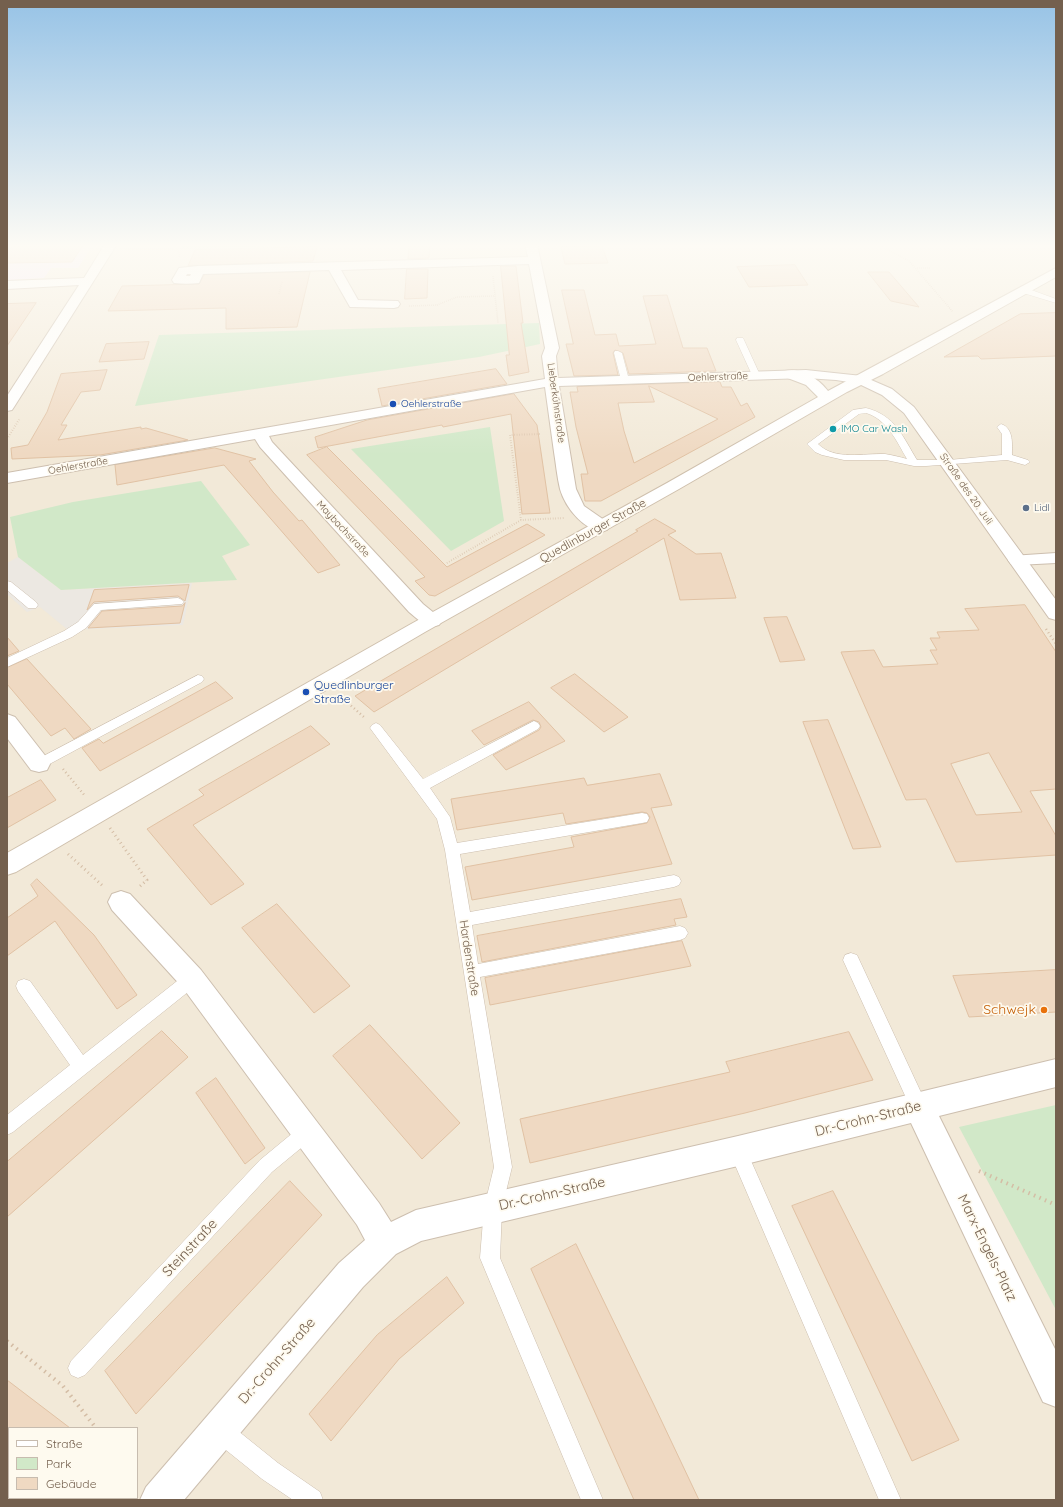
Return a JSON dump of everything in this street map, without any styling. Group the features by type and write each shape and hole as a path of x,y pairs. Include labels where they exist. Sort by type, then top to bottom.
{"street":[{"path":"7,407 67,314"},
{"name":"Lieberkühnstraße","path":"545,314 552,348 549,356 552,382 568,489 577,508 601,526"},
{"name":"Quedlinburger Straße","path":"7,865 324,682 826,399 979,314"},
{"path":"790,374 805,378 816,385 826,399"},
{"name":"Oehlerstraße","path":"7,478 552,382 790,374 836,376 862,380"},
{"name":"Straße des 20. Juli","path":"862,380 883,389 901,402 918,422 1056,614"},
{"name":"Maybachstraße","path":"260,433 265,444 416,608 432,621"},
{"path":"1017,560 1056,558"},
{"path":"7,722 39,764"},
{"path":"121,902 192,979 368,1214 385,1243"},
{"name":"Dr.-Crohn-Straße","path":"159,1500 351,1275 385,1243 416,1226 738,1151 1056,1073"},
{"name":"Marx-Engels-Platz","path":"919,1107 1056,1389"}],"lane":[{"path":"740,340 756,375"},
{"path":"618,353 624,380"},
{"path":"914,463 886,420 871,410 856,412 812,444 816,450 835,456 882,456 914,463 1007,456 1025,462"},
{"path":"1001,427 1007,434 1007,456"},
{"path":"7,584 32,605"},
{"path":"7,663 68,634 82,625 98,607 178,602"},
{"path":"39,764 198,679"},
{"path":"421,786 534,726"},
{"name":"Hardenstraße","path":"376,728 443,817 452,850 503,1167 493,1208 490,1258 592,1500"},
{"path":"452,850 642,818"},
{"path":"463,920 674,881"},
{"path":"472,972 680,933"},
{"path":"851,960 919,1107"},
{"path":"7,1126 192,979"},
{"path":"24,986 81,1066"},
{"name":"Steinstraße","path":"78,1368 266,1166 306,1133"},
{"path":"738,1151 890,1500"},
{"path":"218,1430 270,1471 312,1500"}],"path":[{"path":"497,314 498,323"},
{"path":"521,520 510,435 559,434"},
{"path":"447,563 521,520 586,516"},
{"path":"324,682 376,728"},
{"path":"39,764 58,763 98,813 147,880 121,902 52,839"},
{"path":"945,1162 982,1172 1056,1205"},
{"path":"7,1341 63,1386 95,1427"}],"shaded area":[{"path":"7,314 1056,314 1056,1500 7,1500"},
{"path":"18,557 61,590 192,583 183,625 68,630 40,607 27,612 7,594 7,563"}],"green space":[{"path":"539,323 540,344 479,357 135,406 159,335"},
{"path":"490,427 504,521 451,551 351,449"},
{"path":"201,481 250,545 222,556 237,580 61,590 18,557 10,517 73,502"},
{"path":"1056,1105 1056,1310 959,1127"}],"building":[{"path":"7,314 28,314 7,346"},
{"path":"226,314 300,314 297,327 226,329"},
{"path":"505,314 522,314 523,323 521,323 529,372 509,376 506,355 509,355"},
{"path":"567,314 590,314 595,335 616,334 619,346 656,344 648,314 673,314 683,348 707,348 716,371 629,374 623,353 615,350 613,353 618,375 574,376 566,344 573,344"},
{"path":"1019,314 1056,314 1056,356 981,359 978,356 944,357"},
{"path":"149,342 144,359 99,362 106,344"},
{"path":"496,369 507,384 382,406 378,389"},
{"path":"107,370 100,390 81,392 61,425 67,425 58,440 141,427 141,429 146,428 188,440 100,455 12,459 11,448 28,445 47,412 61,374"},
{"path":"720,382 722,387 731,387 741,406 747,403 755,417 601,501 585,501 581,474 588,474 576,427 570,392 578,392 577,387","holes":["649,386 718,419 634,463 624,431 618,403 654,402"]},
{"path":"514,394 537,425 550,513 522,514 511,414 318,448 315,437 367,420"},
{"path":"327,447 447,567 527,524 545,535 435,596 429,595 415,581 425,577 307,455"},
{"path":"215,448 256,459 249,461 273,492 299,521 302,520 340,565 318,573 224,465 117,485 115,465"},
{"path":"655,519 676,531 668,535 696,554 721,553 736,598 680,600 664,538 374,712 355,696 638,531 636,530"},
{"path":"189,585 185,601 178,596 94,602 87,610 94,590"},
{"path":"185,603 180,623 88,628 102,611 182,606"},
{"path":"1025,605 1056,652 1056,789 1030,791 1056,836 1056,855 956,862 926,799 906,800 841,652 874,650 883,667 938,664 930,650 937,650 930,638 940,638 937,632 979,630 965,609","holes":["989,753 1022,812 976,815 951,764"]},
{"path":"787,617 805,660 780,662 764,618"},
{"path":"7,637 19,651 7,656"},
{"path":"27,659 91,729 74,739 65,728 51,736 7,684 7,668"},
{"path":"575,674 628,717 604,732 551,688"},
{"path":"216,682 233,698 100,771 82,748 99,739 103,743"},
{"path":"529,702 565,741 506,770 493,755 539,730 541,727 539,722 533,720 484,745 472,731"},
{"path":"828,720 881,847 853,849 803,722"},
{"path":"311,726 330,744 193,825 244,884 211,905 147,829 204,795 199,790"},
{"path":"660,774 672,805 651,808 672,864 472,900 465,867 574,847 571,837 647,823 650,817 647,813 642,812 566,824 563,813 457,830 451,799 584,778 587,785"},
{"path":"41,780 56,800 7,828 7,798"},
{"path":"37,879 94,935 137,995 117,1009 55,921 7,956 7,918 38,896 31,885"},
{"path":"681,899 687,917 674,919 676,925 482,962 477,936"},
{"path":"277,904 350,986 314,1013 242,928"},
{"path":"682,941 691,966 490,1005 485,978"},
{"path":"1056,970 1056,1012 969,1017 953,976"},
{"path":"370,1025 460,1123 422,1159 333,1056"},
{"path":"162,1031 188,1057 7,1217 7,1162"},
{"path":"849,1032 873,1080 745,1113 530,1163 520,1119 730,1072 726,1062"},
{"path":"216,1078 265,1148 245,1164 196,1093"},
{"path":"290,1181 322,1215 136,1414 105,1371"},
{"path":"833,1191 959,1440 912,1461 792,1206"},
{"path":"576,1244 699,1500 634,1500 531,1269"},
{"path":"447,1277 464,1303 399,1359 331,1441 309,1414 377,1335"},
{"path":"7,1380 69,1427 8,1427 7,1428"}],"place":[{"name":"Oehlerstraße","path":"393,404"},
{"name":"IMO Car Wash","path":"833,429"},
{"name":"Lidl","path":"1026,508"},
{"name":"Quedlinburger Straße","path":"306,692"},
{"name":"Schwejk","path":"1044,1010"}]}
